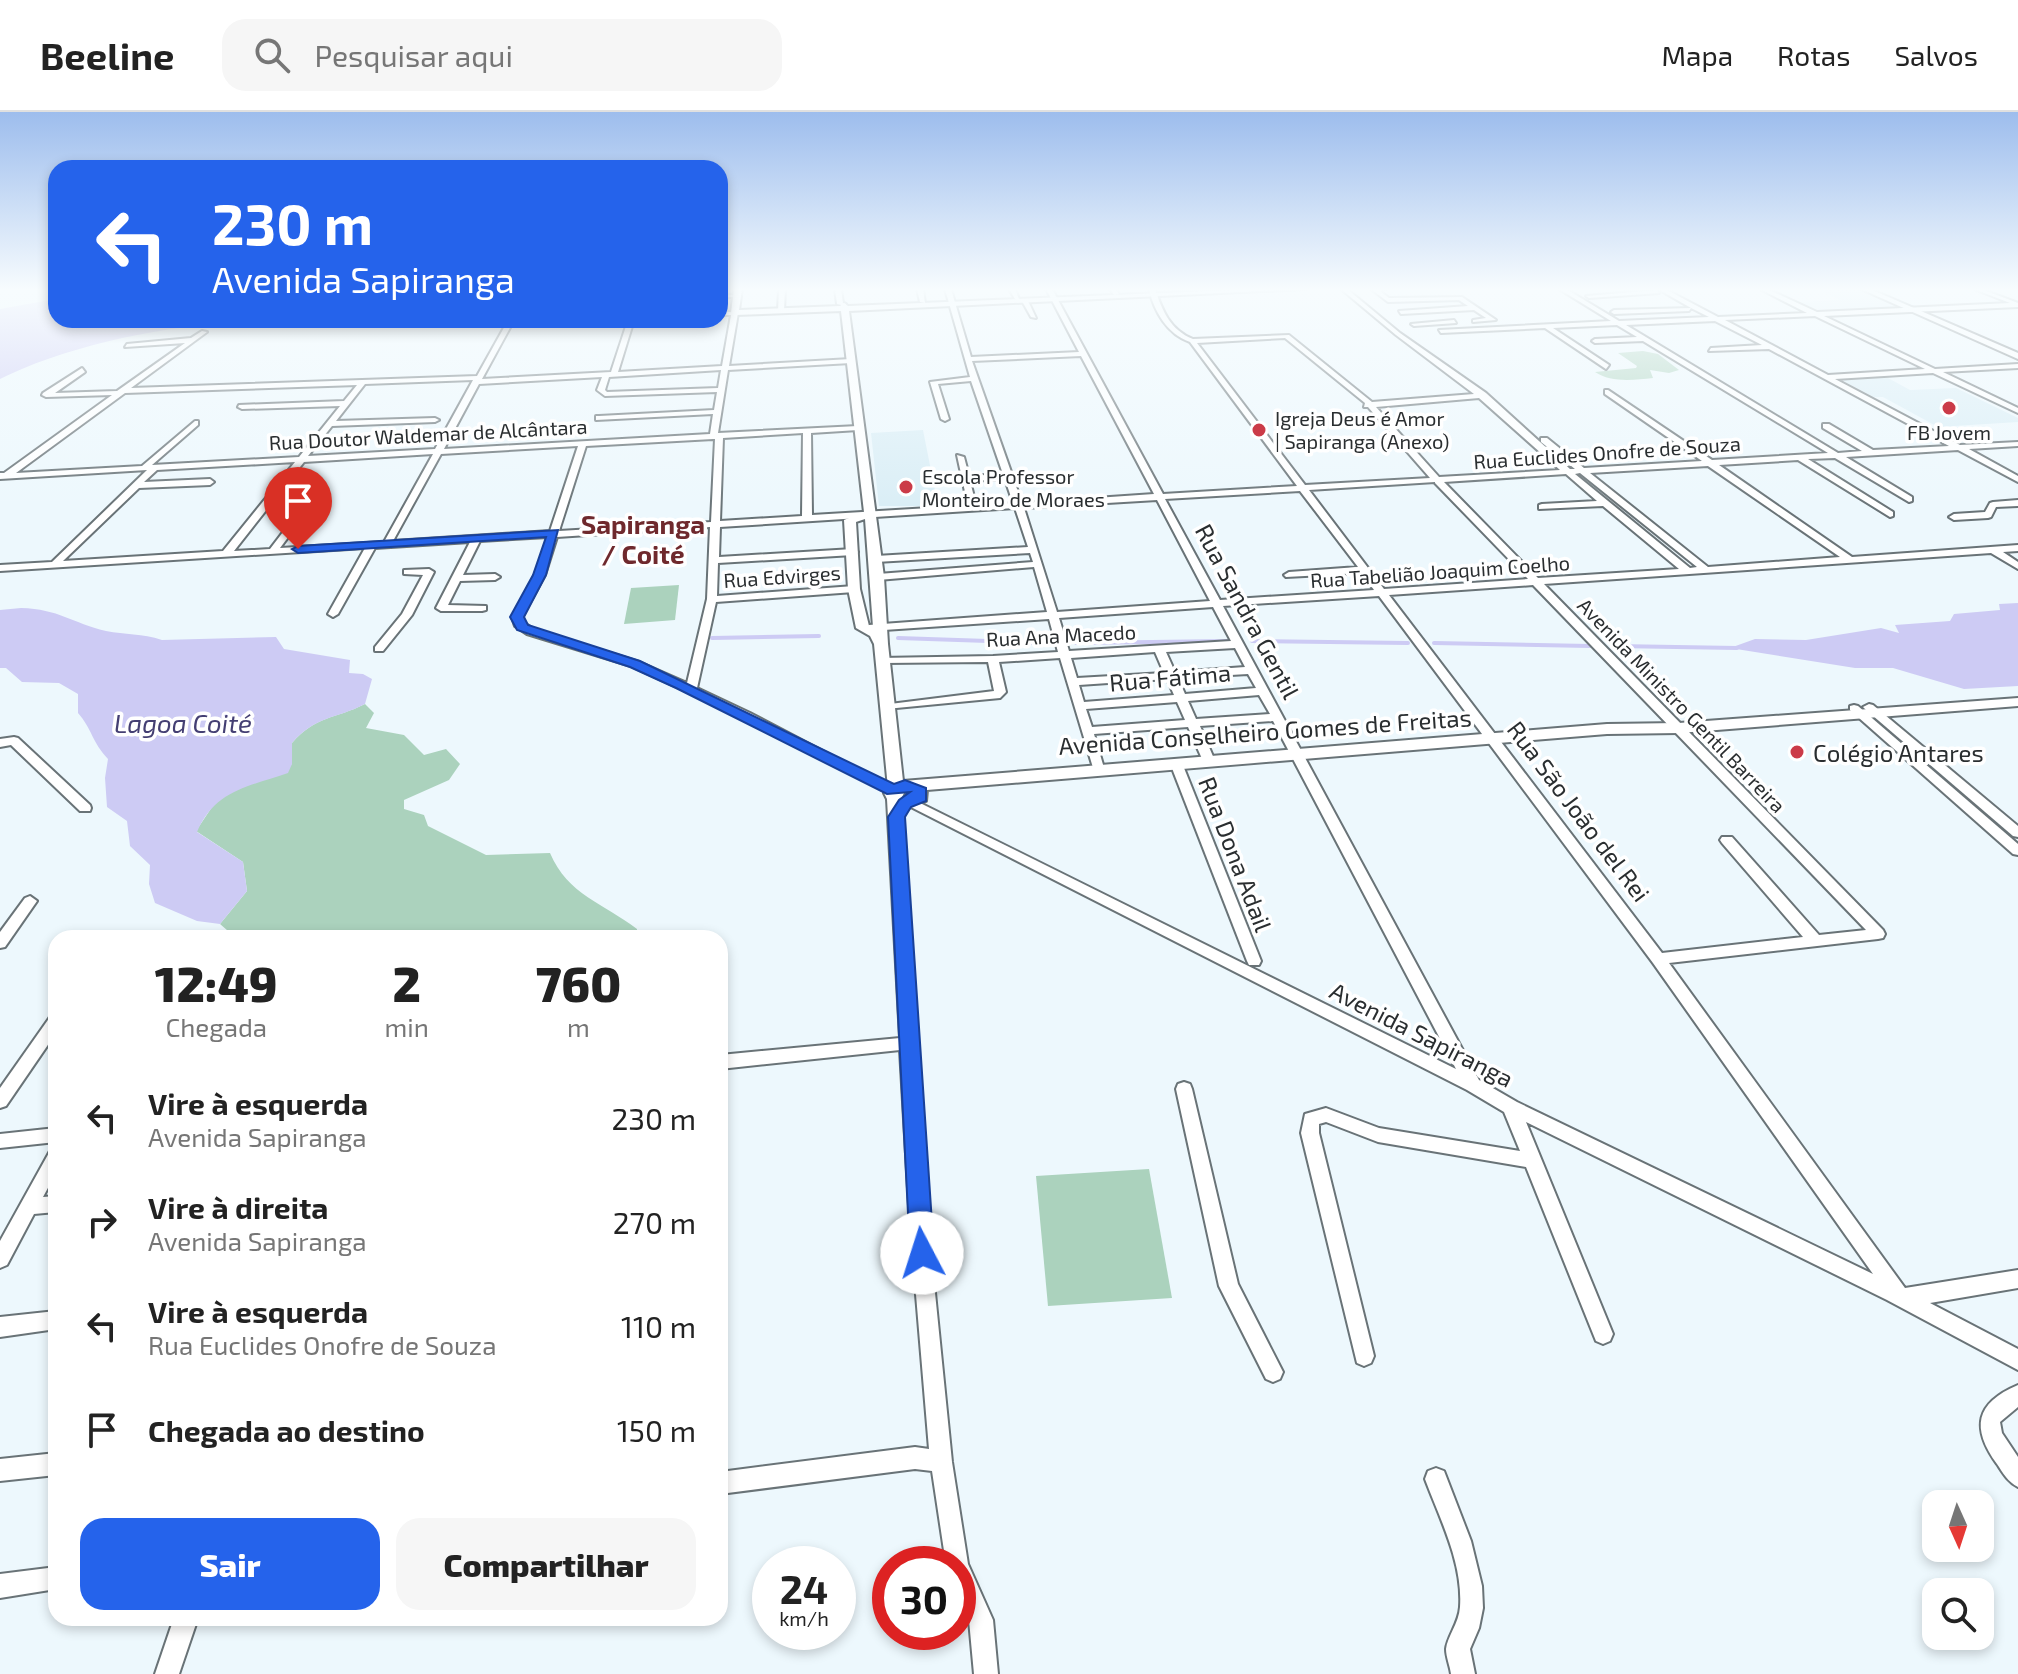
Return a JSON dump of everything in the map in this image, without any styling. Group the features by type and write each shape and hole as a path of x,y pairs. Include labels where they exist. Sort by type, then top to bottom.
{"street":[{"path":"2,477 161,362"},
{"path":"387,544 486,362"},
{"path":"615,362 601,390 605,394 723,390"},
{"path":"691,689 712,599 718,524 716,412 728,362"},
{"path":"82,370 46,395 610,375 835,362"},
{"path":"851,362 876,559 890,707 904,794 910,1043 919,1223 941,1462 955,1546"},
{"path":"970,362 1034,550 1098,768"},
{"name":"Rua Sandra Gentil","path":"1089,362 1473,1085"},
{"name":"Rua São João del Rei","path":"1207,362 1658,959 1901,1298"},
{"name":"Avenida Ministro Gentil Barreira","path":"1319,362 1368,402 1367,405 1438,481 1878,934 1815,941"},
{"path":"1436,362 1481,395 1689,572"},
{"path":"1598,362 1606,367"},
{"path":"1682,362 1909,499"},
{"path":"1798,362 2018,479"},
{"path":"1915,362 2018,411"},
{"path":"1827,377 2018,366"},
{"path":"218,387 228,377"},
{"path":"945,419 934,382 974,379"},
{"path":"226,554 362,383"},
{"path":"1608,392 1850,560"},
{"path":"1367,405 1481,395 1492,398 1706,570"},
{"path":"45,401 107,399"},
{"path":"242,407 346,403"},
{"path":"599,418 716,412"},
{"path":"330,424 435,420"},
{"path":"144,468 195,423"},
{"path":"1826,426 1872,453"},
{"name":"Rua Doutor Waldemar de Alcântara","path":"2,477 858,428"},
{"path":"807,432 807,518"},
{"path":"554,533 583,443"},
{"name":"Rua Euclides Onofre de Souza","path":"0,568 2018,444"},
{"path":"960,457 971,501"},
{"path":"1799,458 1890,514"},
{"path":"55,564 155,467"},
{"path":"965,479 1008,476"},
{"path":"137,485 210,482"},
{"path":"1542,507 1605,503"},
{"path":"1954,517 1988,515 1993,505 2018,503"},
{"path":"273,551 306,508"},
{"path":"869,514 850,520 854,589 863,628 875,633 883,644"},
{"name":"Avenida Sapiranga","path":"554,533 540,575 517,617 519,624 531,632 635,664 691,689 904,794 1511,1107 1901,1298 2018,1360"},
{"path":"476,539 441,608 482,608"},
{"path":"333,614 372,545"},
{"name":"Rua Tabelião Joaquim Coelho","path":"883,644 1052,617 2018,548"},
{"path":"876,559 1034,550"},
{"path":"1992,550 2018,566"},
{"path":"715,560 853,552"},
{"path":"878,577 1038,564"},
{"path":"1289,575 1362,570"},
{"path":"379,649 407,615 429,572 407,572"},
{"path":"425,584 495,577"},
{"name":"Rua Edvirges","path":"712,599 854,589"},
{"name":"Rua Ana Macedo","path":"883,644 993,659 1239,644"},
{"path":"1159,648 1209,761"},
{"path":"890,707 996,696 1000,692 993,659"},
{"path":"1072,682 1253,670"},
{"name":"Rua Fátima","path":"1080,706 1264,691"},
{"name":"Avenida Conselheiro Gomes de Freitas","path":"1866,711 2018,693"},
{"name":"Avenida Conselheiro Gomes de Freitas","path":"904,794 1098,768 1676,724 2018,702"},
{"path":"1866,711 2018,833"},
{"path":"1866,711 2018,851"},
{"path":"1087,731 1278,717"},
{"path":"0,743 14,741 85,808"},
{"name":"Rua Dona Adail","path":"1176,763 1254,961"},
{"path":"1727,840 1815,941"},
{"path":"0,943 30,901"},
{"path":"1658,959 1815,941"},
{"path":"0,1101 48,1032"},
{"path":"728,1061 910,1043"},
{"path":"1184,1089 1229,1286 1273,1372"},
{"path":"1511,1107 1603,1334"},
{"path":"1364,1356 1310,1133 1311,1119 1326,1115 1378,1135 1531,1160"},
{"path":"0,1141 48,1136"},
{"path":"0,1259 48,1171"},
{"path":"29,1206 48,1205"},
{"path":"1901,1298 2018,1279"},
{"path":"0,1327 48,1321"},
{"path":"2018,1395 1993,1410 1989,1419 1990,1431 2018,1476"},
{"path":"728,1482 915,1458 941,1462"},
{"path":"0,1470 48,1465"},
{"path":"1436,1479 1467,1565 1471,1586 1468,1633 1458,1648 1463,1674"},
{"path":"0,1586 48,1579"},
{"path":"976,1608 981,1620 986,1674"},
{"path":"167,1674 183,1626"}],"shaded area":[{"name":"FB Jovem","path":"1845,378 1888,378 1910,390 1956,388 2018,418 2018,422 1938,427 1883,397 1873,397 1843,381"},
{"path":"923,430 938,506 879,506 871,433"}],"green space":[{"path":"1631,362 1668,362 1679,370 1669,373 1650,370 1653,378 1631,380 1608,378 1595,372 1636,368"},
{"path":"679,585 675,620 624,624 631,588"},
{"path":"365,704 374,713 366,728 404,735 424,755 446,749 460,764 449,780 404,800 404,809 424,815 428,826 486,855 550,853 576,889 637,930 227,930 220,924 247,891 243,862 196,831 218,798 292,764 292,743 301,734 326,719"},
{"path":"1149,1169 1172,1298 1048,1306 1036,1176"}],"water":[{"path":"0,362 39,362 23,368 0,379"},
{"path":"2018,603 2018,686 1964,689 1893,668 1855,668 1730,648 1755,639 1806,640 1881,628 1899,633 1895,625 1950,621 1954,614 2000,610 1999,604"},
{"name":"Lagoa Coité","path":"21,608 56,614 106,631 162,640 276,637 284,649 350,660 349,673 363,674 372,679 365,704 318,723 292,743 292,764 288,773 234,792 213,807 204,818 197,832 243,862 247,891 220,924 197,921 155,903 149,884 150,865 130,846 127,821 107,807 105,778 108,759 78,713 78,694 59,683 22,682 6,668 0,668 0,610"}],"waterway":[{"path":"712,638 819,636"},
{"path":"898,638 1046,643"},
{"path":"1076,643 1227,641"},
{"path":"1252,641 1408,643"},
{"path":"1434,643 1590,646"},
{"path":"1615,646 1737,648"}],"place":[{"name":"FB Jovem","path":"1949,408"},
{"name":"Igreja Deus é Amor | Sapiranga (Anexo)","path":"1259,430"},
{"name":"Escola Professor Monteiro de Moraes","path":"906,487"},
{"name":"Colégio Antares","path":"1797,752"}],"district":[{"name":"Sapiranga / Coité","path":"643,538"}],"route":[{"path":"298,549 554,533 540,575 517,617 522,627 635,664 681,684 893,791 905,785 918,788 921,794 918,800 905,804 896,817 922,1253"}]}
